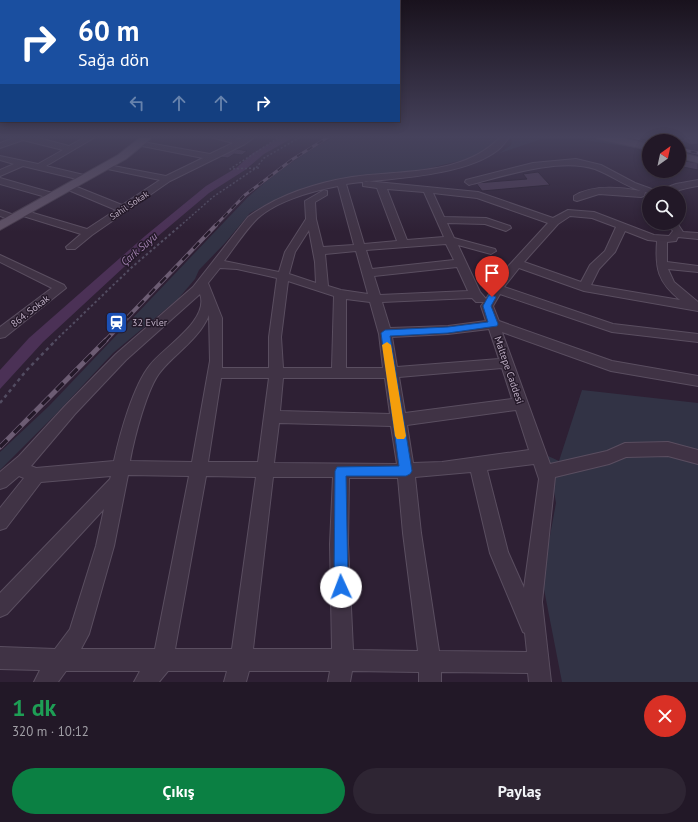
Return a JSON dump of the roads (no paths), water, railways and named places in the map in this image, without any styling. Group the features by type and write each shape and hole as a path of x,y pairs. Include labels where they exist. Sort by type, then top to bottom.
{"main road":[{"path":"0,226 103,168"}],"street":[{"path":"0,173 11,168"},
{"path":"42,168 85,178"},
{"path":"115,168 167,179"},
{"name":"Sahil Sokak","path":"71,247 123,208 167,179 190,168"},
{"path":"0,482 17,468 120,357 202,283 251,219 262,210 313,190 443,168"},
{"path":"469,182 526,168"},
{"path":"600,168 632,185 642,188"},
{"path":"0,181 53,196"},
{"path":"347,183 360,246 385,333 406,471 412,533 430,661 430,682"},
{"path":"322,288 323,276 311,219 310,201 347,183 478,196 554,222"},
{"path":"679,186 698,183"},
{"path":"381,186 403,243"},
{"path":"69,187 123,208"},
{"path":"427,190 442,220 474,294 487,306 506,275 516,263 554,222 568,213 594,215 652,238 670,232 698,236"},
{"path":"577,198 581,194 592,192 623,191 642,195"},
{"path":"568,213 568,205 570,201 577,198 594,197 604,200"},
{"path":"0,213 19,216 88,233"},
{"path":"235,682 240,660 272,417 276,373 275,337 283,276 290,252 311,219"},
{"path":"442,220 486,221 506,228"},
{"path":"584,287 594,267 610,252 622,226"},
{"path":"670,232 662,265 662,272 672,287 697,307"},
{"path":"318,251 360,246 451,240 491,251"},
{"name":"864. Sokak","path":"0,258 60,288 2,330"},
{"path":"367,273 461,263"},
{"path":"516,263 584,287 697,307"},
{"path":"217,264 237,266 283,276 340,294 375,299 474,294"},
{"path":"662,265 698,269"},
{"path":"145,682 163,660 199,469 217,361 216,318 202,283"},
{"path":"498,289 612,328 698,338"},
{"path":"339,372 340,294"},
{"path":"45,682 79,634 105,546 125,447 145,385 155,368 194,331 202,317 208,300"},
{"name":"Maltepe Caddesi","path":"487,306 547,479 532,602 539,673"},
{"path":"385,333 448,330 493,324 611,366 698,381"},
{"path":"215,373 391,373 507,363"},
{"path":"272,417 398,420 521,404"},
{"path":"545,472 609,457 625,450 668,449 698,457"},
{"path":"17,468 36,475 120,475 199,469 406,471 539,456"},
{"path":"477,464 498,553 535,636"},
{"path":"339,682 343,660 339,544 341,471"},
{"path":"0,522 36,475"},
{"path":"0,607 120,475"},
{"path":"0,658 61,660 430,661 539,673"}],"water":[{"name":"Çark Suyu","path":"236,168 248,168 209,193 151,242 43,342 0,389 0,370 29,338 145,236 206,186"}],"railway":[{"path":"215,226 245,195 281,168"},
{"path":"105,341 216,225"},
{"path":"0,447 106,340"}],"place":[{"name":"32 Evler","path":"116,322"}]}
